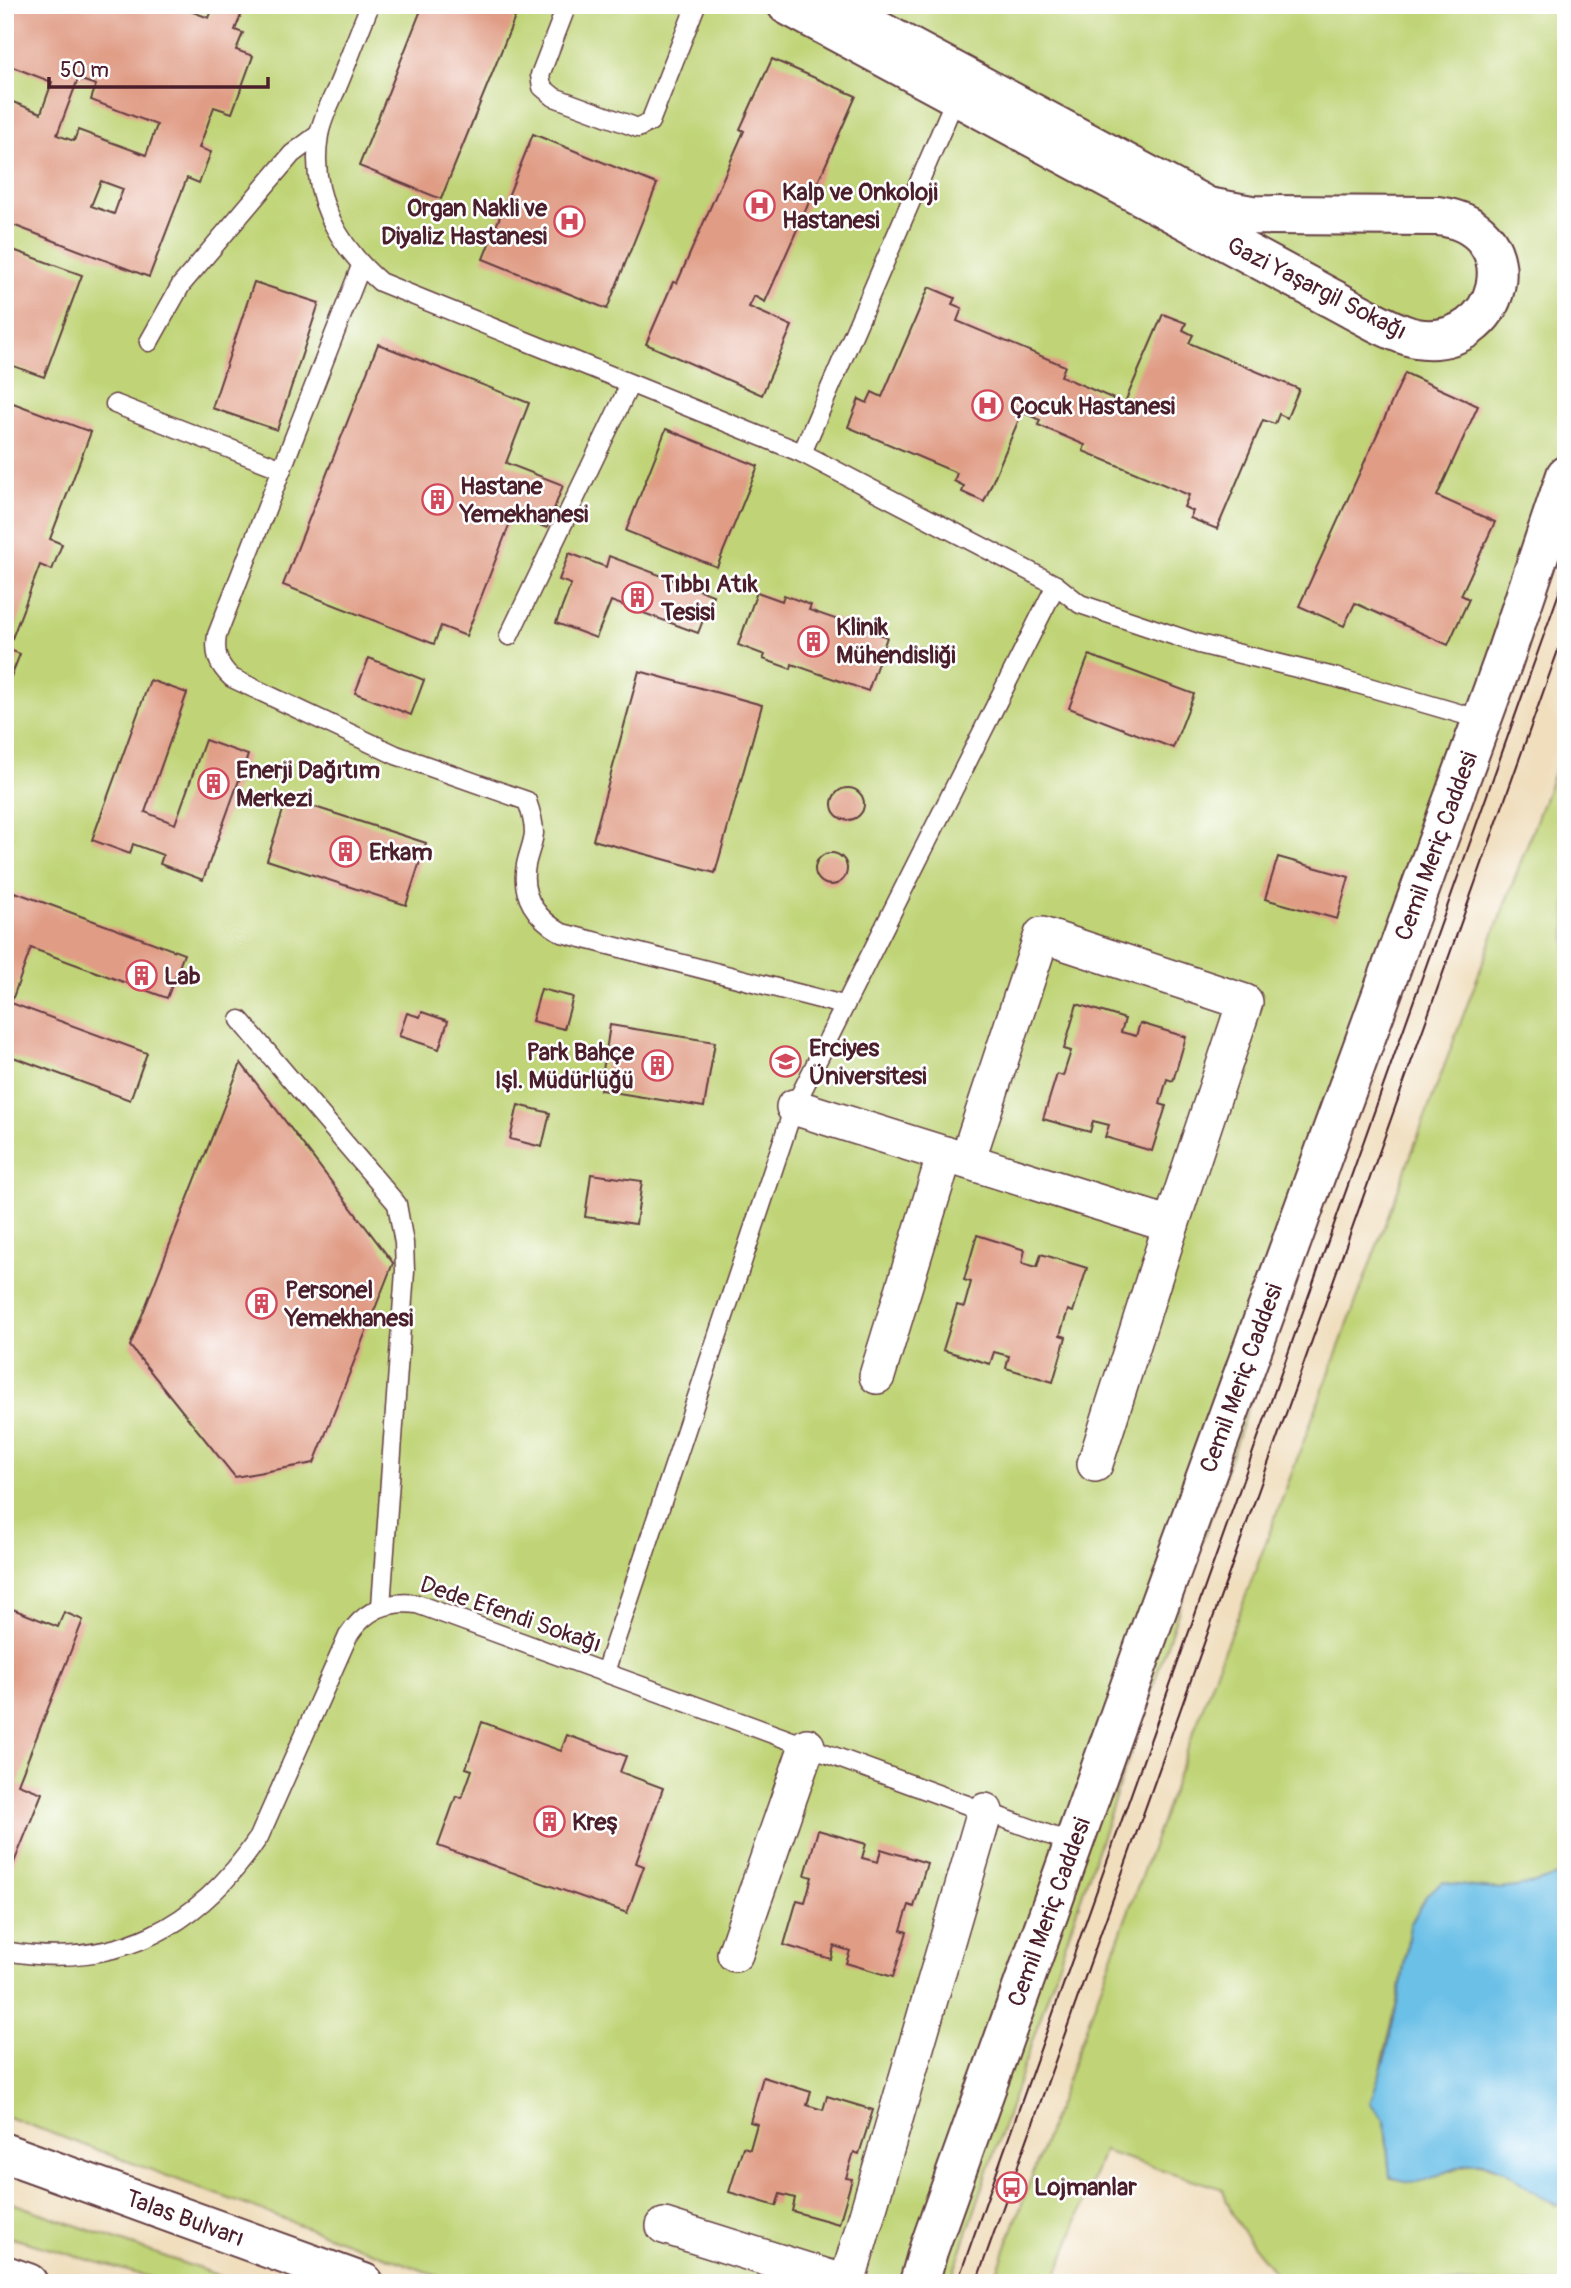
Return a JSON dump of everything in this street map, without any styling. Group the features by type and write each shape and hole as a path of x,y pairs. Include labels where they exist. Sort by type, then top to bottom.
{"street":[{"name":"Gazi Yaşargil Sokağı","path":"787,5 1316,291 1402,334 1429,338 1457,332 1479,318 1492,300 1496,277 1493,253 1480,232 1468,223 1438,216 1251,215 1208,207 831,5"},
{"name":"Cemil Meriç Caddesi","path":"919,2283 1259,1328 1482,720 1556,532 1566,475"},
{"path":"877,1376 956,1158 1042,935 1245,1002 1095,1464"},
{"path":"794,1107 1171,1225"},
{"path":"735,1954 807,1746"},
{"path":"664,2226 846,2283 985,1811"},
{"name":"Talas Bulvarı","path":"5,2153 364,2283"},
{"path":"5,2275 28,2283"}],"lane":[{"path":"370,5 326,112 319,134 317,157 318,180 332,224 344,246 360,266 380,282 802,453 1056,585 1080,604 1186,640 1334,677 1482,720"},
{"path":"567,5 540,75 542,87 554,97 638,128 650,122 696,5"},
{"path":"802,453 956,97"},
{"path":"149,342 181,285 292,154 319,134"},
{"path":"360,266 217,635 217,659 223,670 232,678 396,755 527,801 533,817 534,834 526,863 525,890 538,916 562,933 843,1005"},
{"path":"509,636 630,384"},
{"path":"115,404 282,469"},
{"path":"605,1672 794,1107 1056,585"},
{"path":"5,1951 65,1957 109,1951 152,1935 203,1903 230,1876 259,1837 348,1636 356,1623 381,1606 405,1285 404,1243 397,1204 240,1020"},
{"name":"Dede Efendi Sokağı","path":"381,1606 393,1603 417,1604 1074,1844"}],"green space":[{"name":"Erciyes Üniversitesi","path":"5,5 1566,5 1566,471 950,2283 457,2283 5,2116"},
{"path":"1566,741 1566,1872 1527,1886 1503,1890 1443,1882 1409,1932 1400,1989 1380,2073 1390,2178 1416,2182 1475,2162 1507,2170 1555,2205 1566,2205 1566,2283 1284,2283 1240,2227 1223,2189 1103,2151 1054,2283 993,2283 1221,1657"},
{"path":"5,2200 240,2283 170,2283 5,2236"}],"water":[{"path":"1566,1872 1566,2205 1544,2199 1507,2172 1485,2163 1459,2166 1417,2182 1390,2177 1385,2121 1370,2103 1386,2055 1402,1981 1410,1925 1427,1894 1443,1882 1491,1889 1519,1887"}],"building":[{"path":"5,5 122,5 128,8 129,5 174,5 209,18 214,5 253,5 251,13 243,10 235,30 243,33 236,50 253,56 232,113 214,107 199,148 211,152 199,183 187,178 149,277 5,222 5,99 41,113 52,82 5,64","holes":["78,79 96,85 91,100 157,125 146,155 78,130 74,141 57,135","101,181 123,189 114,214 91,206"]},
{"path":"423,5 520,5 441,199 359,166"},
{"name":"Kalp ve Onkoloji Hastanesi","path":"772,59 856,96 765,302 754,296 749,307 792,326 762,395 646,344 673,282 677,283 744,131 740,129"},
{"name":"Organ Nakli ve Diyaliz Hastanesi","path":"533,134 657,184 607,309 483,259"},
{"path":"5,247 82,275 44,377 5,363"},
{"path":"254,282 319,303 277,430 212,408"},
{"name":"Çocuk Hastanesi","path":"929,287 955,298 952,304 962,308 957,321 1065,366 1061,376 1114,399 1111,404 1122,409 1163,314 1186,323 1183,330 1193,335 1189,343 1299,389 1287,418 1279,414 1275,424 1263,420 1217,529 1190,518 1193,511 1184,507 1189,495 1083,451 1085,445 1038,425 1040,420 1022,412 984,502 962,492 964,486 954,481 957,473 848,427 859,399 867,403 872,392 882,397"},
{"name":"Hastane Yemekhanesi","path":"378,344 529,403 506,463 563,485 547,528 513,515 466,636 441,626 434,644 283,585"},
{"path":"1405,373 1478,406 1437,496 1495,522 1461,595 1469,599 1448,645 1355,603 1344,626 1299,606"},
{"path":"5,400 91,432 50,539 62,544 52,570 40,565 8,649 20,654 8,684 5,683 5,540 10,527 5,525 5,470 11,457 5,455"},
{"path":"666,429 758,466 717,567 626,531"},
{"name":"Tıbbı Atık Tesisi","path":"569,553 606,567 609,556 713,595 698,633 611,601 596,638 556,623 571,584 559,580"},
{"name":"Klinik Mühendisliği","path":"757,592 782,601 784,595 811,605 809,610 887,637 868,691 792,664 791,669 763,659 765,655 738,645"},
{"path":"1089,655 1194,694 1173,748 1069,708"},
{"path":"369,658 424,680 411,715 355,693"},
{"path":"639,671 762,705 715,873 593,840"},
{"name":"Enerji Dağıtım Merkezi","path":"150,680 187,693 145,812 175,824 205,740 248,755 203,880 160,864 163,855 133,844 130,854 92,840"},
{"path":"848,788 859,793 864,804 859,815 848,820 837,815 832,804 837,793"},
{"name":"Erkam","path":"287,798 426,843 406,905 267,860"},
{"path":"831,853 842,858 847,869 842,880 831,885 820,880 815,869 820,858"},
{"path":"1278,857 1349,877 1337,919 1265,899"},
{"name":"Lab","path":"15,892 184,954 167,998 31,948 11,1003 147,1053 130,1100 5,1054 5,917"},
{"path":"541,989 573,997 564,1029 532,1021"},
{"path":"1077,1004 1125,1019 1121,1032 1136,1036 1140,1023 1186,1037 1173,1081 1167,1079 1160,1104 1166,1106 1152,1151 1105,1137 1109,1125 1093,1121 1090,1132 1043,1119 1057,1074 1063,1076 1071,1051 1064,1049"},
{"path":"422,1012 448,1021 439,1049 399,1036 407,1013 420,1017"},
{"name":"Park Bahçe Işl. Müdürlüğü","path":"610,1025 715,1042 704,1107 600,1090"},
{"name":"Personel Yemekhanesi","path":"241,1063 393,1263 314,1463 235,1477 130,1346"},
{"path":"518,1105 550,1113 542,1147 510,1139"},
{"path":"591,1174 642,1181 636,1224 585,1217"},
{"path":"977,1235 1025,1250 1022,1263 1037,1267 1041,1254 1087,1268 1073,1312 1068,1310 1060,1335 1066,1337 1053,1382 1006,1368 1009,1356 994,1352 990,1364 943,1350 957,1305 964,1307 971,1282 964,1280"},
{"path":"5,1606 58,1627 64,1612 83,1620 18,1784 42,1793 5,1885"},
{"name":"Kreş","path":"482,1722 561,1751 567,1735 626,1756 620,1772 663,1788 636,1863 644,1866 627,1913 438,1846 456,1796 462,1798 472,1770 466,1768"},
{"path":"818,1830 866,1844 862,1858 878,1862 881,1849 927,1863 914,1907 909,1905 901,1930 907,1932 893,1977 846,1963 850,1951 834,1946 831,1959 784,1945 797,1900 805,1902 812,1877 805,1875"},
{"path":"763,2077 811,2092 807,2105 823,2110 827,2096 873,2110 859,2154 854,2152 846,2178 852,2179 839,2224 792,2211 795,2198 780,2194 776,2206 729,2192 743,2147 750,2149 757,2124 750,2122"}],"tram line":[{"path":"957,2283 1566,573"},
{"path":"976,2283 1566,628"}],"place":[{"name":"Kalp ve Onkoloji Hastanesi","path":"759,206"},
{"name":"Organ Nakli ve Diyaliz Hastanesi","path":"570,222"},
{"name":"Çocuk Hastanesi","path":"987,406"},
{"name":"Hastane Yemekhanesi","path":"437,500"},
{"name":"Tıbbı Atık Tesisi","path":"638,598"},
{"name":"Klinik Mühendisliği","path":"813,641"},
{"name":"Enerji Dağıtım Merkezi","path":"213,784"},
{"name":"Erkam","path":"346,852"},
{"name":"Lab","path":"141,976"},
{"name":"Erciyes Üniversitesi","path":"786,1062"},
{"name":"Park Bahçe Işl. Müdürlüğü","path":"657,1066"},
{"name":"Personel Yemekhanesi","path":"262,1304"},
{"name":"Kreş","path":"549,1822"},
{"name":"Lojmanlar","path":"1011,2187"}]}
